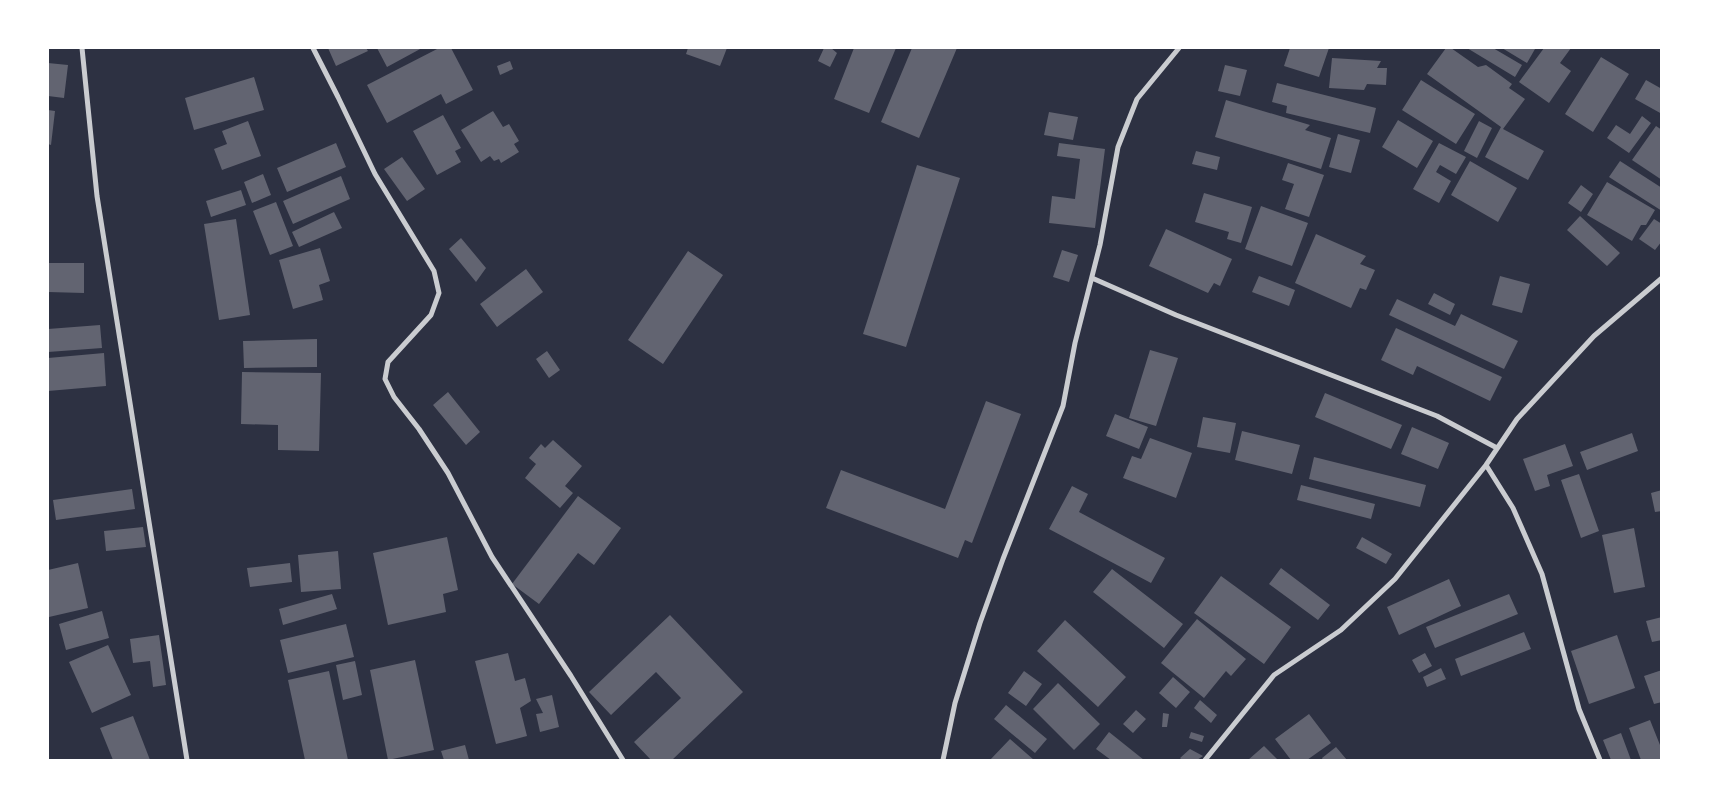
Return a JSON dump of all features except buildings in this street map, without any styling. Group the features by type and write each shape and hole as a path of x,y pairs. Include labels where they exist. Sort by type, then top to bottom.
{"street":[{"path":"82,48 97,196 187,760"},
{"path":"313,48 375,174 434,271 439,293 430,315 388,362 385,379 394,397 419,429 448,473 492,557 571,676 623,760"},
{"path":"943,760 955,703 980,623 1063,406 1100,245 1118,148 1137,99 1179,48"},
{"path":"1092,278 1176,315 1437,416 1497,448"},
{"path":"1204,760 1222,741 1274,675 1340,630 1395,579 1486,465 1517,419 1594,336 1662,278"},
{"path":"1486,465 1513,508 1542,574 1579,709 1600,760"}]}
